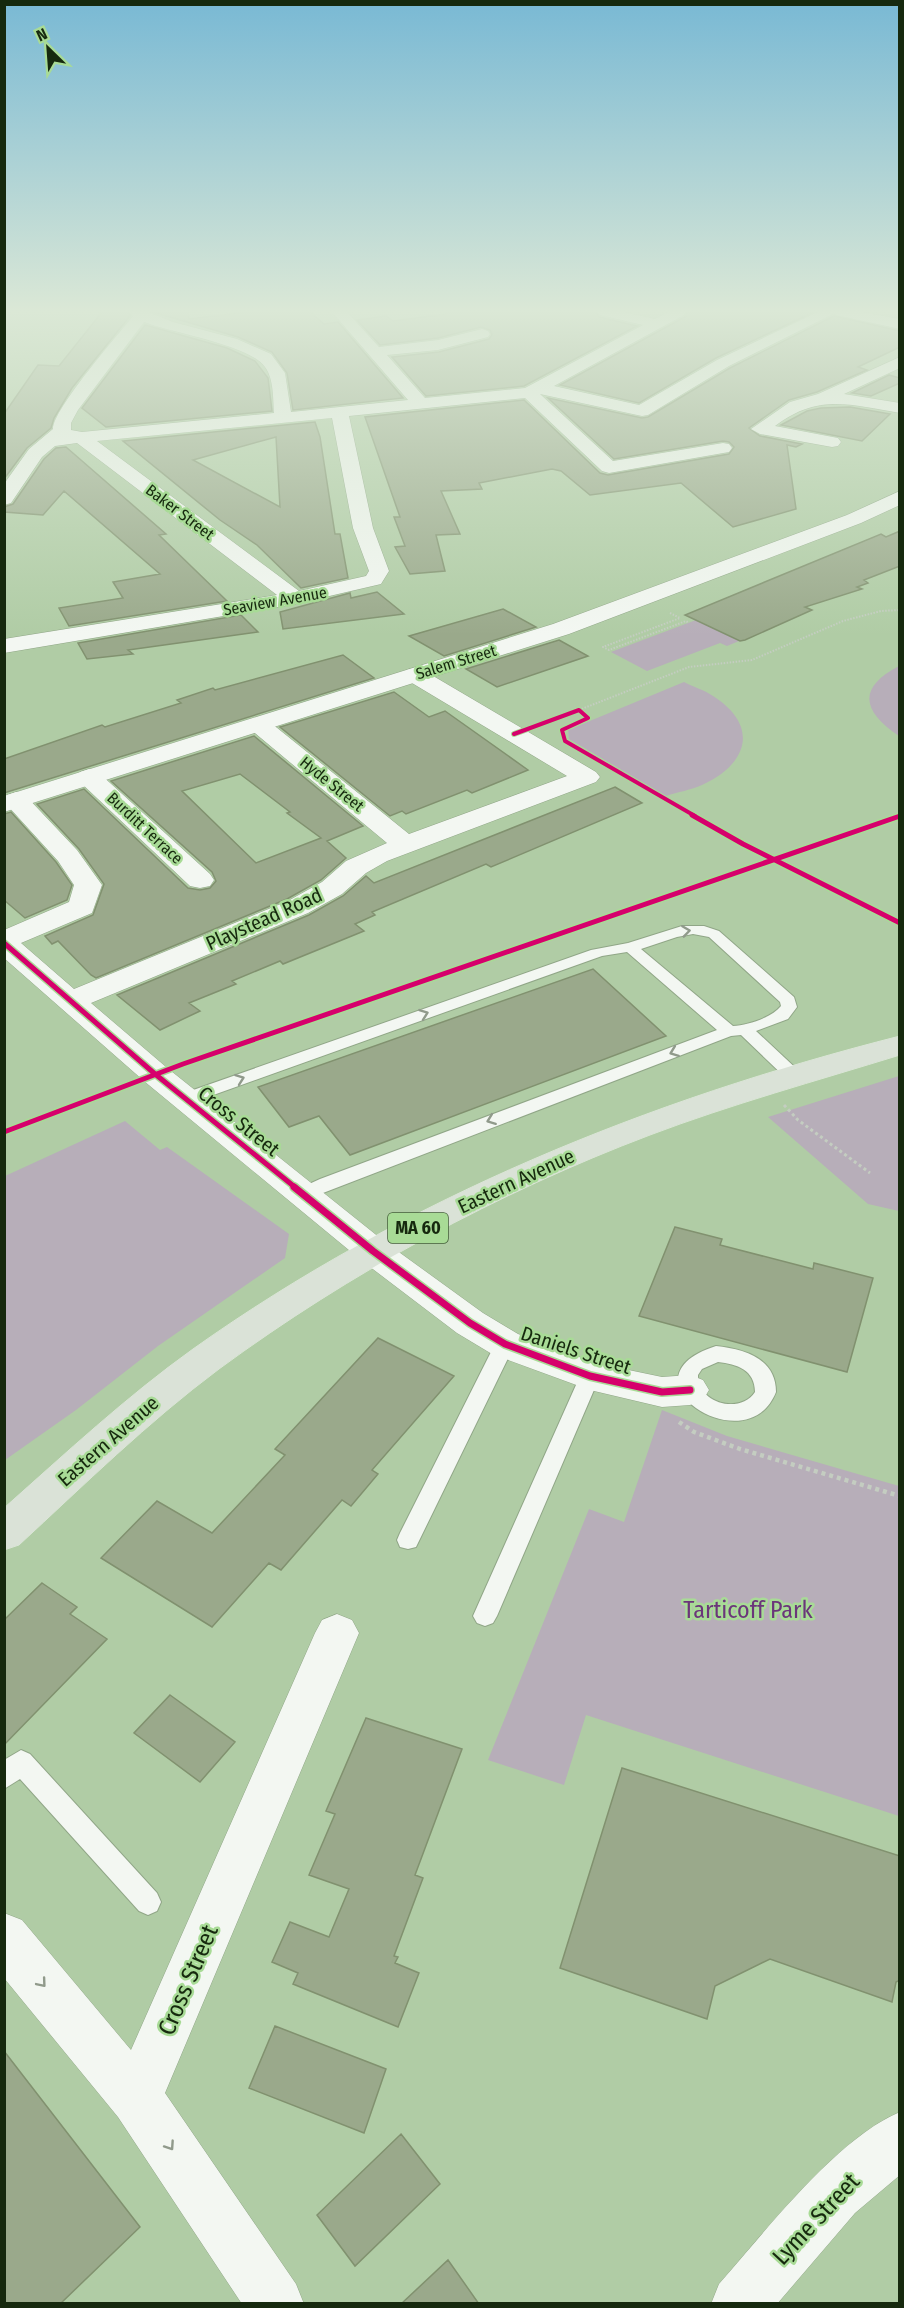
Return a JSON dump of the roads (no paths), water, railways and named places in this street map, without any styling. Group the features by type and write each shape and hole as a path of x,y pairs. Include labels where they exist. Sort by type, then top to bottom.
{"main road":[{"name":"Eastern Avenue","path":"4,1533 83,1461 203,1362 254,1325 374,1251 461,1205 573,1154 676,1115 900,1045"}],"street":[{"path":"4,499 64,420"},
{"path":"15,453 48,442 266,420"},
{"name":"Seaview Avenue","path":"4,646 295,598 374,580 379,571 363,528 341,420"},
{"path":"564,420 609,467 723,448"},
{"path":"773,420 760,429 832,442"},
{"name":"Baker Street","path":"81,438 295,598"},
{"name":"Salem Street","path":"10,802 561,629 898,501"},
{"name":"Playstead Road","path":"70,1001 298,907 332,888 366,861 405,844 587,777 415,675"},
{"name":"Hyde Street","path":"258,724 405,844"},
{"name":"Burditt Terrace","path":"89,777 200,880"},
{"path":"4,941 82,907 88,885 68,856 10,802"},
{"name":"Cross Street","path":"4,941 185,1099 374,1251"},
{"name":"Daniels Street","path":"374,1251 470,1323 505,1344 590,1376 672,1390"},
{"name":"Cross Street","path":"137,2098 337,1633"},
{"path":"4,1938 137,2098 276,2304"},
{"name":"Lyme Street","path":"739,2304 836,2194 900,2139"}],"lane":[{"path":"185,1099 597,953 689,929 705,931 718,937 788,1000 787,1010 782,1015 326,1183 303,1194"},
{"path":"630,946 737,1031 780,1082"},
{"path":"408,1540 505,1344"},
{"path":"485,1616 590,1376"},
{"path":"4,1777 21,1762 148,1902"}],"park label":[{"name":"Tarticoff Park","path":"748,1610"}]}
